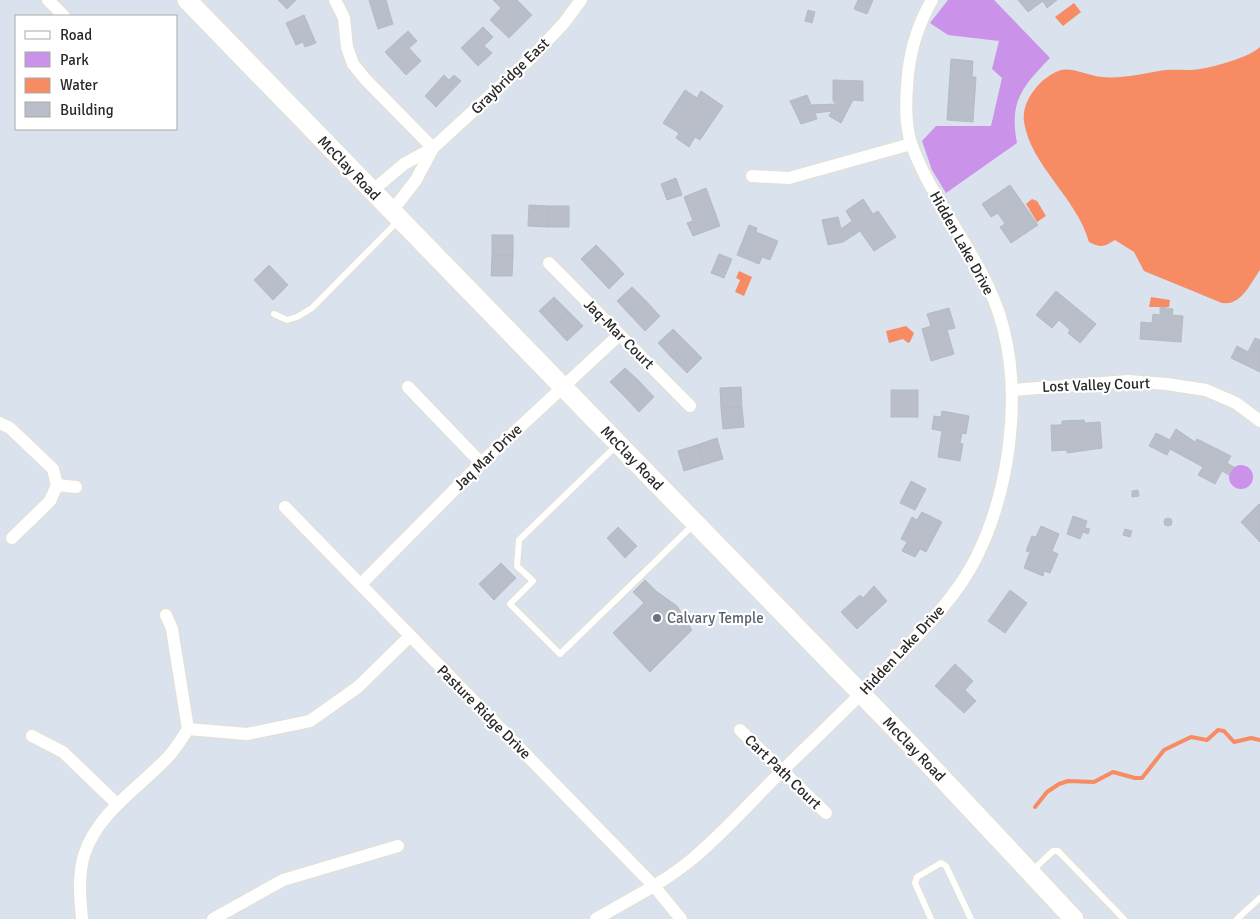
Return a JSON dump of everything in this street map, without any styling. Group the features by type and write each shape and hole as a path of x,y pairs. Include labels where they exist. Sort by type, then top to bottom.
{"main road":[{"name":"McClay Road","path":"187,0 861,695 1074,919"}],"street":[{"path":"48,0 63,15"},
{"path":"335,0 344,18 347,47 353,64 366,80 434,148"},
{"name":"Graybridge East","path":"372,191 404,164 434,148 533,56 564,23 581,0"},
{"name":"Hidden Lake Drive","path":"596,919 654,886 692,860 781,771 861,695 938,615 976,559 997,508 1008,453 1012,390 1003,328 986,280 932,190 911,144 905,100 911,48 924,13 932,0"},
{"path":"752,176 789,178 911,144"},
{"name":"Graybridge East","path":"396,215 434,148"},
{"name":"Jaq-Mar Court","path":"549,263 690,406"},
{"name":"Jaq Mar Drive","path":"361,584 481,463 619,335"},
{"name":"Lost Valley Court","path":"1012,390 1128,381 1167,384 1206,390 1236,403 1260,421"},
{"path":"408,387 481,463"},
{"path":"0,422 10,428 53,469 57,486 50,501 12,538"},
{"path":"57,486 76,486"},
{"name":"Pasture Ridge Drive","path":"284,507 654,886 681,919"},
{"path":"82,919 80,884 84,854 98,825 117,804 170,756 188,729 172,629 166,615"},
{"path":"188,729 247,734 310,721 358,687 409,637"},
{"name":"Cart Path Court","path":"740,730 826,813"},
{"path":"32,736 63,752 117,804"},
{"path":"213,919 283,880 398,846"}],"lane":[{"path":"274,314 287,320 297,318 312,308 396,215"},
{"path":"618,444 519,540 517,566 533,581 510,604 560,654 694,523"},
{"path":"1031,873 1053,851 1058,851 1124,919"},
{"path":"931,919 915,882 917,877 941,863 946,866 971,919"},
{"path":"1237,919 1260,898"}],"green space":[{"path":"948,0 994,0 1050,58 1032,78 1020,96 1015,116 1017,143 946,193 932,170 922,141 936,126 991,126 1002,78 992,69 999,41 948,35 930,23"},
{"path":"1241,465 1250,468 1253,477 1250,486 1241,489 1232,486 1229,477 1232,468"}],"water":[{"path":"1074,3 1081,12 1063,26 1055,17"},
{"path":"1260,47 1260,270 1240,298 1229,303 1222,303 1144,271 1134,252 1115,240 1102,246 1089,242 1075,211 1044,168 1028,138 1024,114 1029,97 1040,83 1054,73 1065,69 1110,77 1166,70 1196,70 1232,61"},
{"path":"1032,199 1037,201 1046,216 1037,222 1026,204"},
{"path":"739,271 752,277 744,296 735,292 740,280 736,278"},
{"path":"1151,297 1170,300 1169,307 1149,307"},
{"path":"906,326 914,333 910,342 908,343 903,339 889,343 886,331"}],"building":[{"path":"278,0 296,0 287,9"},
{"path":"369,0 386,0 393,24 378,29"},
{"path":"493,0 517,0 532,15 509,38 490,20 501,8"},
{"path":"858,0 873,0 867,14 854,9"},
{"path":"1018,0 1057,0 1047,8 1043,1 1028,12"},
{"path":"808,10 815,12 812,23 805,21"},
{"path":"304,15 316,43 305,47 303,42 296,45 286,23"},
{"path":"483,27 493,37 484,46 492,53 478,66 461,48"},
{"path":"408,31 417,41 409,48 421,61 406,75 385,52"},
{"path":"951,59 973,61 972,77 976,77 973,122 947,120"},
{"path":"444,75 449,80 454,75 461,81 436,107 425,96"},
{"path":"833,80 863,81 863,101 853,100 841,123 829,116 832,111 815,113 817,119 801,124 790,101 807,95 811,105 837,104 833,101"},
{"path":"685,90 697,98 701,91 723,106 700,140 695,137 689,147 676,138 679,133 663,123"},
{"path":"676,178 682,195 667,200 661,184"},
{"path":"1010,185 1038,225 1011,243 1000,227 1005,224 998,213 991,217 982,204"},
{"path":"706,188 720,226 693,236 687,223 693,221 684,197"},
{"path":"863,199 873,214 878,211 896,237 874,251 860,231 843,242 828,245 822,220 838,217 841,229 852,221 846,211"},
{"path":"529,205 549,206 548,227 528,226"},
{"path":"549,206 569,206 569,227 548,227"},
{"path":"749,225 757,228 756,232 778,241 770,260 762,257 759,264 737,255"},
{"path":"492,235 513,235 513,256 492,255"},
{"path":"596,245 610,259 595,274 581,259"},
{"path":"719,254 732,259 724,278 711,273"},
{"path":"492,255 513,256 512,276 491,276"},
{"path":"610,259 624,274 609,289 595,274"},
{"path":"269,265 288,285 273,300 254,280"},
{"path":"632,287 646,301 631,316 617,301"},
{"path":"1056,291 1096,324 1080,343 1068,333 1070,330 1059,320 1052,328 1036,315"},
{"path":"554,297 569,312 553,326 539,311"},
{"path":"646,301 660,316 645,331 631,316"},
{"path":"1160,307 1173,309 1172,315 1183,316 1181,342 1140,339 1141,322 1152,323 1153,314 1160,315"},
{"path":"949,308 955,328 947,330 954,354 931,361 922,329 931,326 927,314"},
{"path":"569,312 583,326 567,341 553,326"},
{"path":"673,329 687,343 672,358 658,343"},
{"path":"1255,338 1260,340 1260,372 1231,358 1237,346 1248,352"},
{"path":"687,343 702,358 687,373 672,358"},
{"path":"625,368 640,382 625,397 610,382"},
{"path":"640,382 654,397 639,412 625,397"},
{"path":"741,387 742,407 721,408 720,388"},
{"path":"891,390 918,390 918,417 891,417"},
{"path":"742,407 744,427 723,429 721,408"},
{"path":"942,411 969,416 966,434 962,433 960,443 963,444 960,461 938,457 942,431 932,429 934,416 941,417"},
{"path":"1084,420 1085,423 1100,422 1102,448 1067,453 1067,450 1052,451 1051,425 1062,425 1062,421"},
{"path":"1176,429 1195,442 1197,439 1231,456 1227,463 1234,467 1229,475 1222,471 1215,484 1198,475 1203,467 1170,449 1167,455 1149,446 1156,433 1170,440"},
{"path":"717,438 723,459 703,465 697,445"},
{"path":"697,445 703,465 684,471 678,451"},
{"path":"911,481 926,489 915,510 900,503"},
{"path":"1138,490 1139,496 1132,497 1132,491"},
{"path":"1260,505 1260,542 1241,522"},
{"path":"922,512 942,522 926,552 920,549 915,557 902,551 907,542 901,539 912,517 917,520"},
{"path":"1073,516 1087,521 1085,528 1090,529 1088,534 1083,532 1080,539 1067,534"},
{"path":"1168,518 1172,522 1168,526 1164,522"},
{"path":"1041,526 1059,534 1052,551 1058,554 1050,573 1044,571 1043,576 1024,568 1030,552 1026,551 1032,536 1036,537"},
{"path":"618,527 637,546 625,558 607,538"},
{"path":"1125,529 1132,531 1130,537 1123,535"},
{"path":"501,563 516,578 494,600 479,584"},
{"name":"Calvary Temple","path":"645,580 656,591 677,606 692,630 650,672 613,633 644,603 633,592"},
{"path":"874,586 887,601 857,629 841,612 860,595 863,598"},
{"path":"1010,590 1027,603 1005,633 988,621"},
{"path":"955,664 973,681 965,690 976,701 964,713 935,686"}],"waterway":[{"path":"1035,807 1047,792 1059,784 1068,781 1094,782 1113,772 1142,778 1164,750 1191,737 1207,740 1218,730 1224,731 1234,742 1251,738 1260,740"}],"place":[{"name":"Calvary Temple","path":"657,618"}]}
